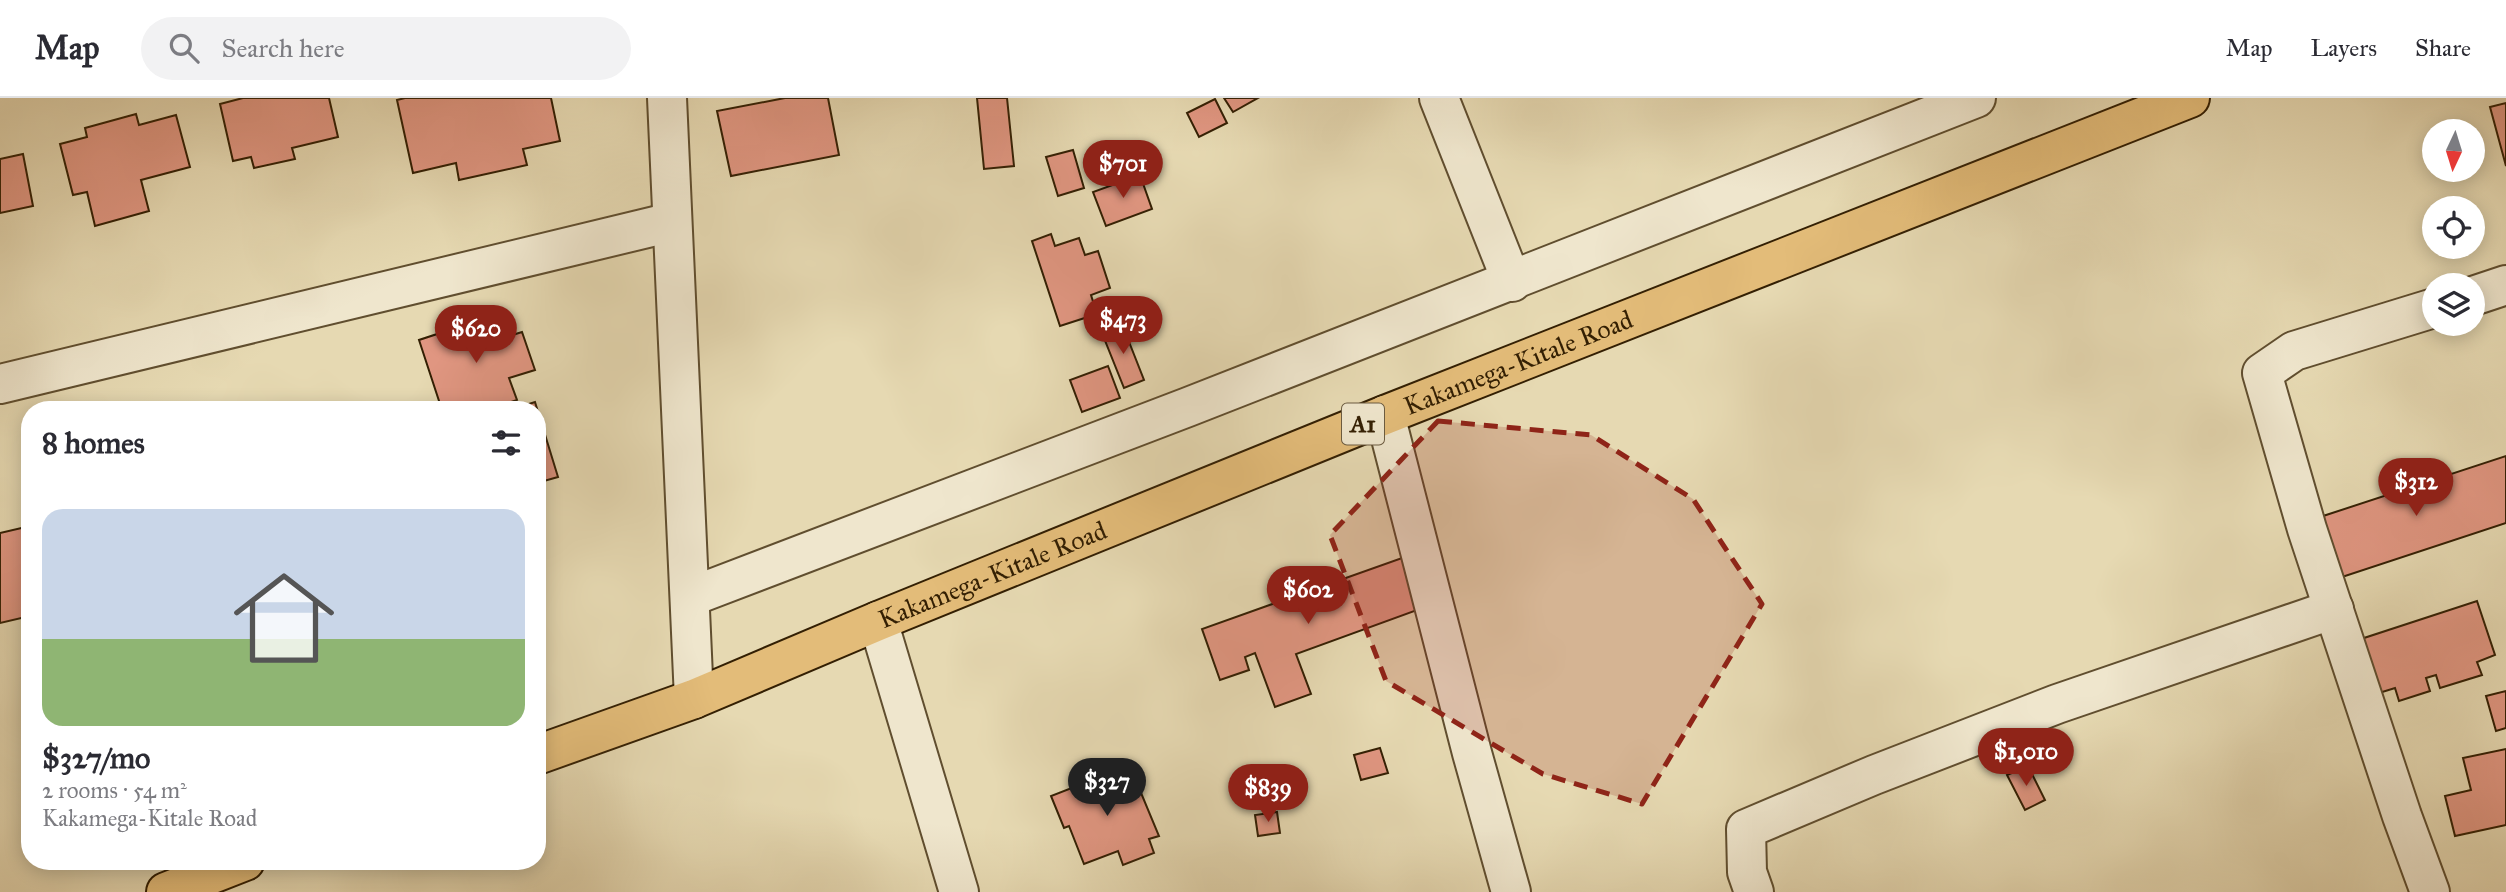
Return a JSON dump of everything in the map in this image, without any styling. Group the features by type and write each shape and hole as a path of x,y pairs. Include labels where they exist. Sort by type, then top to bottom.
{"highway":[{"name":"Kakamega-Kitale Road","path":"546,752 694,699 878,621 1385,415 2190,98"},
{"path":"166,892 222,870"}],"street":[{"path":"667,98 694,699"},
{"path":"1439,98 1512,282"},
{"path":"690,597 1512,282 1976,98"},
{"path":"0,384 672,222"},
{"path":"2485,292 2506,285"},
{"path":"2422,312 2294,351 2262,373 2308,529 2402,816 2430,892"},
{"path":"1385,415 1472,753 1511,892"},
{"path":"1754,892 1747,872 1746,829 1874,775 2057,704 2334,609"},
{"path":"878,621 958,892"}],"highlighted area":[{"path":"1438,421 1591,435 1693,499 1762,604 1642,804 1543,774 1386,681 1330,535"}],"building":[{"path":"243,98 329,98 338,137 292,148 295,159 254,168 251,157 233,161 220,104"},
{"path":"551,98 560,141 523,149 527,165 459,180 456,163 413,173 397,100"},
{"path":"785,98 828,98 839,155 731,176 717,111"},
{"path":"977,98 1007,98 1014,166 984,169"},
{"path":"1224,98 1258,98 1233,112"},
{"path":"1215,99 1227,123 1199,137 1187,113"},
{"path":"2506,103 2506,166 2490,107"},
{"path":"136,114 139,125 176,115 190,167 141,180 149,211 95,226 87,192 73,195 60,144 87,137 85,128"},
{"path":"1073,150 1084,188 1058,196 1046,157"},
{"path":"23,154 33,206 0,213 0,159"},
{"path":"1140,175 1152,209 1106,226 1093,192"},
{"path":"1051,234 1055,246 1079,238 1085,255 1098,251 1110,288 1091,295 1097,314 1060,326 1032,241"},
{"path":"498,314 506,337 522,332 535,370 509,378 517,400 514,401 439,401 419,340"},
{"path":"1122,324 1144,380 1124,388 1102,333"},
{"path":"1108,366 1120,398 1082,412 1070,380"},
{"path":"546,438 558,477 546,480"},
{"path":"2506,456 2506,523 2336,579 2317,518"},
{"path":"21,528 21,618 0,623 0,533"},
{"path":"1402,558 1420,609 1296,654 1311,694 1275,707 1255,653 1245,657 1249,670 1220,680 1202,629"},
{"path":"2477,601 2495,655 2477,662 2482,675 2440,688 2436,675 2426,678 2430,691 2399,701 2395,688 2379,693 2361,639"},
{"path":"2506,691 2506,728 2496,731 2486,696"},
{"path":"1380,748 1388,773 1361,780 1354,755"},
{"path":"2506,749 2506,825 2455,836 2445,796 2471,790 2463,758"},
{"path":"2028,766 2045,800 2025,810 2007,775"},
{"path":"1123,768 1132,790 1139,788 1159,836 1149,839 1154,853 1123,865 1118,851 1084,864 1069,826 1064,828 1051,796"},
{"path":"1277,812 1280,833 1258,836 1255,815"}]}
